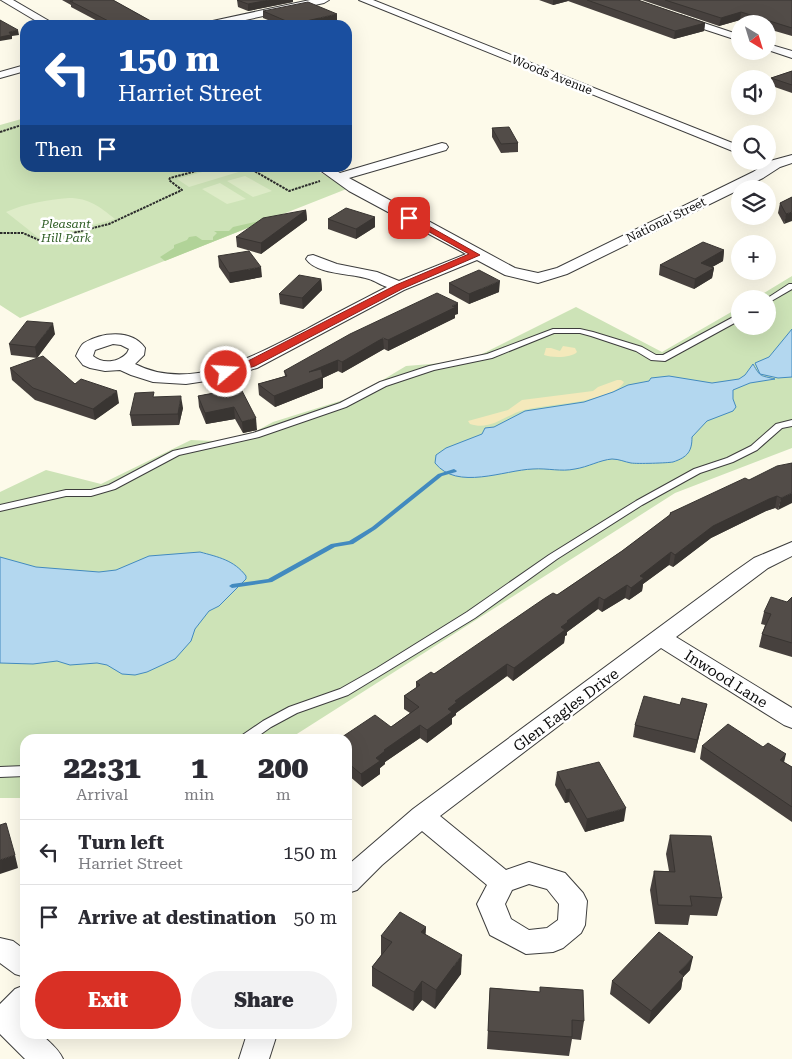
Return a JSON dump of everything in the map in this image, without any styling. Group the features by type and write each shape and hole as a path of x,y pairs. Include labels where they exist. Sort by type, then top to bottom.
{"street":[{"path":"6,0 42,20"},
{"path":"231,20 324,0"},
{"name":"Woods Avenue","path":"364,0 731,146"},
{"path":"674,16 731,35"},
{"path":"776,50 792,55"},
{"path":"0,75 20,69"},
{"path":"352,169 442,147"},
{"name":"National Street","path":"776,162 792,159"},
{"name":"National Street","path":"476,255 510,272 538,278 562,271 758,175 763,170"},
{"path":"329,175 476,255"},
{"path":"122,364 144,375 173,380 226,372 251,364 399,287 476,255"},
{"path":"313,259 333,268 372,275 399,287"},
{"name":"Glen Eagles Drive","path":"352,878 373,857 422,816 741,577 761,563 792,548"},
{"name":"Inwood Lane","path":"661,638 792,719"},
{"path":"422,816 502,882"},
{"path":"0,950 3,950 20,962"},
{"path":"10,1012 20,1026"},
{"path":"30,1039 42,1056 48,1059"},
{"path":"254,1059 260,1039"}],"lane":[{"path":"776,296 792,286"},
{"path":"0,508 66,493 91,493 112,487 176,453 256,434 343,404 383,384 432,368 489,356 553,331 580,331 593,334 639,349 654,358 665,358 731,322"},
{"path":"252,734 293,710 344,692 381,671 471,615 574,543 697,472 730,460 754,448 779,426 792,423"},
{"path":"0,772 20,771"}],"path":[{"path":"0,132 20,126"},
{"path":"0,233 23,233 40,241 108,224 182,190 169,180 170,178 193,172"},
{"path":"256,172 289,191 329,175"}],"green space":[{"name":"Pleasant Hill Park","path":"20,119 20,172 319,172 349,188 20,318 0,305 0,125"},
{"path":"202,172 238,172 189,187 177,179"},
{"path":"245,176 272,191 253,197 227,181"},
{"path":"220,183 246,199 227,204 202,189"},
{"path":"69,198 88,201 115,219 39,238 6,212 37,202"},
{"path":"262,222 165,261 160,257 174,248 174,245 187,240 189,237 196,236 202,240 213,240 217,233 214,231 229,231 233,227"},
{"path":"792,276 792,448 675,493 297,734 20,734 20,798 0,798 0,492 46,470 101,484 191,440 236,442 273,422 356,396 406,366 468,361 576,307 662,352 731,312 731,335 776,335 776,290 769,290"}],"sand":[{"path":"563,346 575,348 577,352 562,357 544,355 546,348 560,351"},
{"path":"617,380 624,382 617,389 593,399 524,410 491,424 478,426 470,424 468,421 508,410 522,400 593,391 598,387"}],"water":[{"path":"792,329 792,377 778,378 760,374 755,363 769,357"},
{"path":"753,364 761,375 775,379 750,383 733,390 733,399 736,407 733,411 707,421 692,437 690,450 686,456 673,462 629,463 612,459 570,470 533,469 481,477 456,476 444,471 435,463 436,455 446,448 482,434 485,428 494,427 525,411 584,402 628,385 649,381 651,378 669,376 712,383 739,379 745,375"},
{"path":"200,552 231,563 246,576 246,579 219,606 209,611 195,629 191,641 175,659 147,672 135,675 122,674 107,665 97,663 70,665 57,661 33,664 0,663 0,557 36,567 99,572 116,570 149,556"}],"building":[{"path":"113,0 149,20 106,20 70,1"},
{"path":"237,0 269,0 248,4"},
{"path":"587,0 638,0 705,23 675,31"},
{"path":"665,0 792,0 792,28 776,23 776,15 751,15 741,12 721,18"},
{"path":"308,2 337,14 311,20 284,20 263,11"},
{"path":"0,20 18,30 9,32 11,35 0,37"},
{"path":"792,71 792,85 776,80 776,76"},
{"path":"509,127 518,143 501,144 492,128"},
{"path":"792,197 792,212 786,214 780,203"},
{"path":"346,208 375,217 356,229 328,219"},
{"path":"306,210 261,243 236,237 263,218"},
{"path":"703,242 724,250 701,263 714,268 695,279 660,265"},
{"path":"249,251 261,267 229,273 218,256"},
{"path":"479,270 500,281 469,294 449,283"},
{"path":"299,275 321,279 302,298 279,294"},
{"path":"437,293 458,303 452,306 456,307 388,340 383,338 342,362 338,360 309,372 321,369 323,377 274,396 258,384 287,376 284,371 350,334"},
{"path":"27,321 53,323 35,347 9,344"},
{"path":"43,356 75,384 81,379 117,391 93,409 33,388 10,368"},
{"path":"239,385 256,418 242,422 234,407 205,413 198,396 225,391 224,387"},
{"path":"154,392 153,397 181,396 178,414 130,415 135,393"},
{"path":"792,463 792,493 781,498 777,496 769,499 713,526 675,555 671,552 640,576 644,578 631,588 627,585 604,600 599,597 567,621 561,627 565,630 514,668 507,664 455,701 457,702 448,709 452,712 427,730 420,725 384,750 376,758 380,761 361,774 352,766 352,734 346,734 375,715 391,727 419,707 404,696 420,685 416,682 431,672 434,674 553,593 557,595 622,551 670,513 745,478 749,480 777,466"},
{"path":"771,597 787,602 792,597 792,643 762,634 771,614 764,612"},
{"path":"644,696 680,705 682,698 707,704 697,740 635,725"},
{"path":"728,724 763,747 768,743 786,754 780,760 792,767 792,807 702,746"},
{"path":"599,762 626,808 587,819 570,789 566,790 557,772"},
{"path":"6,823 15,855 0,860 0,825"},
{"path":"670,835 711,836 722,898 690,896 692,906 658,905 654,871 675,872"},
{"path":"400,912 426,927 421,932 462,955 436,990 422,981 414,992 372,967 392,942 381,936"},
{"path":"659,932 693,957 679,972 684,976 651,1011 612,981"},
{"path":"540,987 583,990 584,1021 572,1020 572,1037 488,1031 490,988 540,992"}],"waterway":[{"path":"232,586 270,581 333,545 351,543 374,528 440,475 454,471"}],"route":[{"path":"226,372 251,364 399,287 476,255 409,218"}]}
